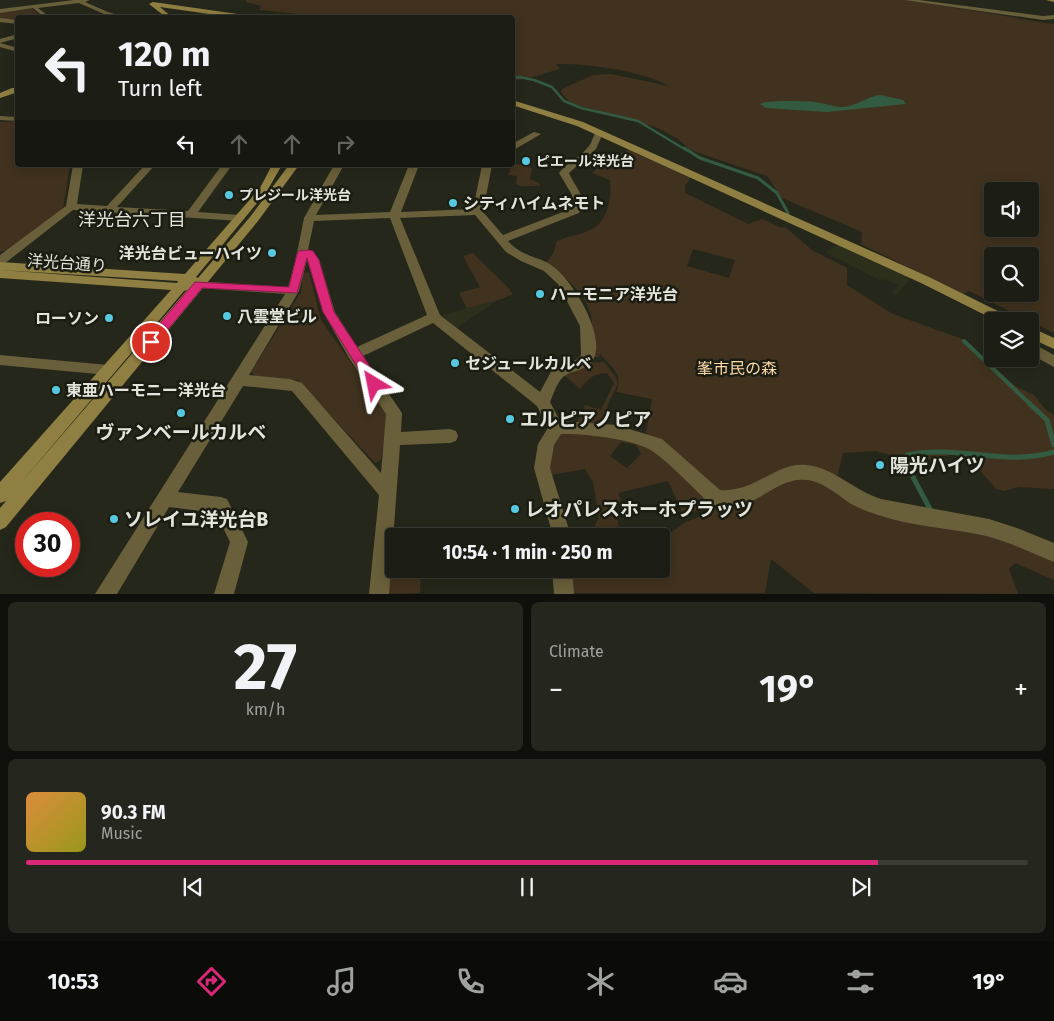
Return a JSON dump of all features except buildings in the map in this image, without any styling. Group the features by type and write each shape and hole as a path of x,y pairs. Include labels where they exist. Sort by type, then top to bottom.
{"street":[{"path":"34,6 36,0"},
{"path":"4,9 87,0"},
{"path":"146,0 162,8 168,15"},
{"path":"907,0 1043,18 1054,16"},
{"path":"78,1 114,15"},
{"path":"34,6 44,15"},
{"path":"162,8 172,6 232,15"},
{"path":"172,6 202,15"},
{"path":"98,15 106,13"},
{"path":"0,20 15,22"},
{"path":"0,41 15,37"},
{"path":"0,45 15,49"},
{"path":"0,85 15,89"},
{"path":"0,96 15,89"},
{"path":"515,103 599,133 916,276 990,312"},
{"path":"0,118 15,119"},
{"path":"502,239 575,212 579,196 564,174 567,168 590,151 598,142 599,133"},
{"path":"515,145 537,134"},
{"path":"71,207 78,167"},
{"path":"110,208 148,167"},
{"path":"191,214 226,167"},
{"path":"0,521 264,189 277,167"},
{"path":"0,495 108,370 189,283 254,219 293,167"},
{"path":"105,594 293,291 309,218 338,167"},
{"path":"413,167 394,215 434,317 542,402 556,428"},
{"path":"478,212 487,167"},
{"path":"0,262 71,207 110,208 240,218"},
{"path":"478,212 510,250 525,259 548,268 564,282 587,326 589,340 588,357 581,364 557,374 542,402"},
{"path":"309,218 478,212"},
{"path":"302,254 309,253 313,260 329,312 354,354 394,413 388,493 388,528"},
{"name":"洋光台通り","path":"0,266 189,283"},
{"name":"洋光台通り","path":"0,274 189,283"},
{"path":"189,283 293,291"},
{"path":"354,354 434,317"},
{"path":"1039,336 1054,344"},
{"path":"1039,353 1054,362"},
{"path":"0,360 108,370"},
{"path":"239,380 297,387 388,493"},
{"path":"556,428 546,444 542,468 560,528"},
{"path":"556,428 616,432 656,444 716,498 727,500 739,498 752,494 793,473 806,472 866,502 912,516 980,526 1027,540 1054,553"},
{"path":"392,439 450,436"},
{"path":"165,499 221,505 239,542 224,594"},
{"path":"379,594 385,569"},
{"path":"563,578 564,594"}],"shaded area":[{"path":"881,95 903,100 906,104 827,112 766,108 760,104 777,101 802,101 845,107 870,97"},
{"path":"839,244 911,278 897,295 892,293 898,285 885,279 881,281 826,252"},
{"path":"501,298 456,328 442,315"}],"green space":[{"path":"246,0 901,0 1054,23 1054,333 1039,326 1039,312 1012,312 991,302 1039,302 1039,247 984,247 984,298 969,291 963,294 861,244 862,232 782,198 767,176 690,150 678,139 658,128 577,105 568,101 561,92 562,89 593,75 611,74 669,86 630,72 568,64 556,64 560,69 531,78 515,80 515,15 305,15 259,10 261,6 246,2"},
{"path":"31,8 39,15 15,15 15,21 0,18 0,12"},
{"path":"15,121 15,167 70,167 63,209 7,250 0,252 0,122"},
{"name":"峯市民の森","path":"629,149 691,177 685,186 685,193 748,224 762,219 782,228 785,227 812,250 847,268 847,285 893,314 965,340 984,357 984,367 994,367 1015,386 1034,395 1046,410 1054,415 1054,489 1019,487 1004,491 996,489 971,460 955,454 916,462 876,451 843,453 836,482 805,468 732,496 717,494 646,433 652,399 616,392 618,380 615,371 600,354 599,357 592,357 594,351 592,320 588,306 579,291 545,263 553,254 557,241 595,227 607,210 610,180 592,173 603,163 587,157 589,155 611,162 622,152 625,153","holes":["693,249 735,260 729,278 687,266"]},
{"path":"515,164 532,168 530,179 540,184 540,186 521,186 516,184 517,176 508,175 511,168 502,167 515,167"},
{"path":"473,253 513,294 502,299 467,308 459,293 480,287 463,256"},
{"path":"309,272 321,320 388,415 381,460 375,463 298,380 255,376 251,372 301,292 303,273"},
{"path":"604,362 616,377 618,384 609,402 602,424 577,423 585,405 601,410 614,383 607,373 602,373 592,377 580,389 563,374 588,363"},
{"path":"563,431 639,441 718,502 684,516 668,481 618,493 622,503 615,505 619,528 594,528 599,518 593,482 585,469 551,475 549,457 555,440","holes":["621,442 636,445 641,454 627,468 610,456"]},
{"path":"796,476 809,476 1054,557 1054,580 1015,563 1009,569 1018,594 814,593 771,559 765,593 572,593 571,578 670,578 670,533 686,522"},
{"path":"387,578 421,578 420,593 386,594"}],"waterway":[{"path":"515,78 534,80 552,87 564,101 581,108 638,121 686,150"},
{"path":"684,148 700,158 758,178 777,193 788,213"},
{"path":"964,341 1031,405"},
{"path":"1030,404 1047,420 1054,445"},
{"path":"930,509 907,466 907,455 944,452 1017,457 1036,456 1054,452"}],"place":[{"name":"ピエール洋光台","path":"526,161"},
{"name":"プレジール洋光台","path":"229,195"},
{"name":"シティハイムネモト","path":"453,203"},
{"name":"洋光台ビューハイツ","path":"272,253"},
{"name":"ハーモニア洋光台","path":"540,294"},
{"name":"八雲堂ビル","path":"227,316"},
{"name":"ローソン","path":"109,318"},
{"name":"セジュールカルベ","path":"455,363"},
{"name":"東亜ハーモニー洋光台","path":"56,390"},
{"name":"ヴァンベールカルベ","path":"181,413"},
{"name":"エルピアノピア","path":"510,419"},
{"name":"陽光ハイツ","path":"880,465"},
{"name":"レオパレスホーホプラッツ","path":"515,509"},
{"name":"ソレイユ洋光台B","path":"114,519"}],"district":[{"name":"洋光台六丁目","path":"132,220"}],"route":[{"path":"151,342 199,284 293,291 302,254 309,253 313,260 329,312 374,384"}]}
